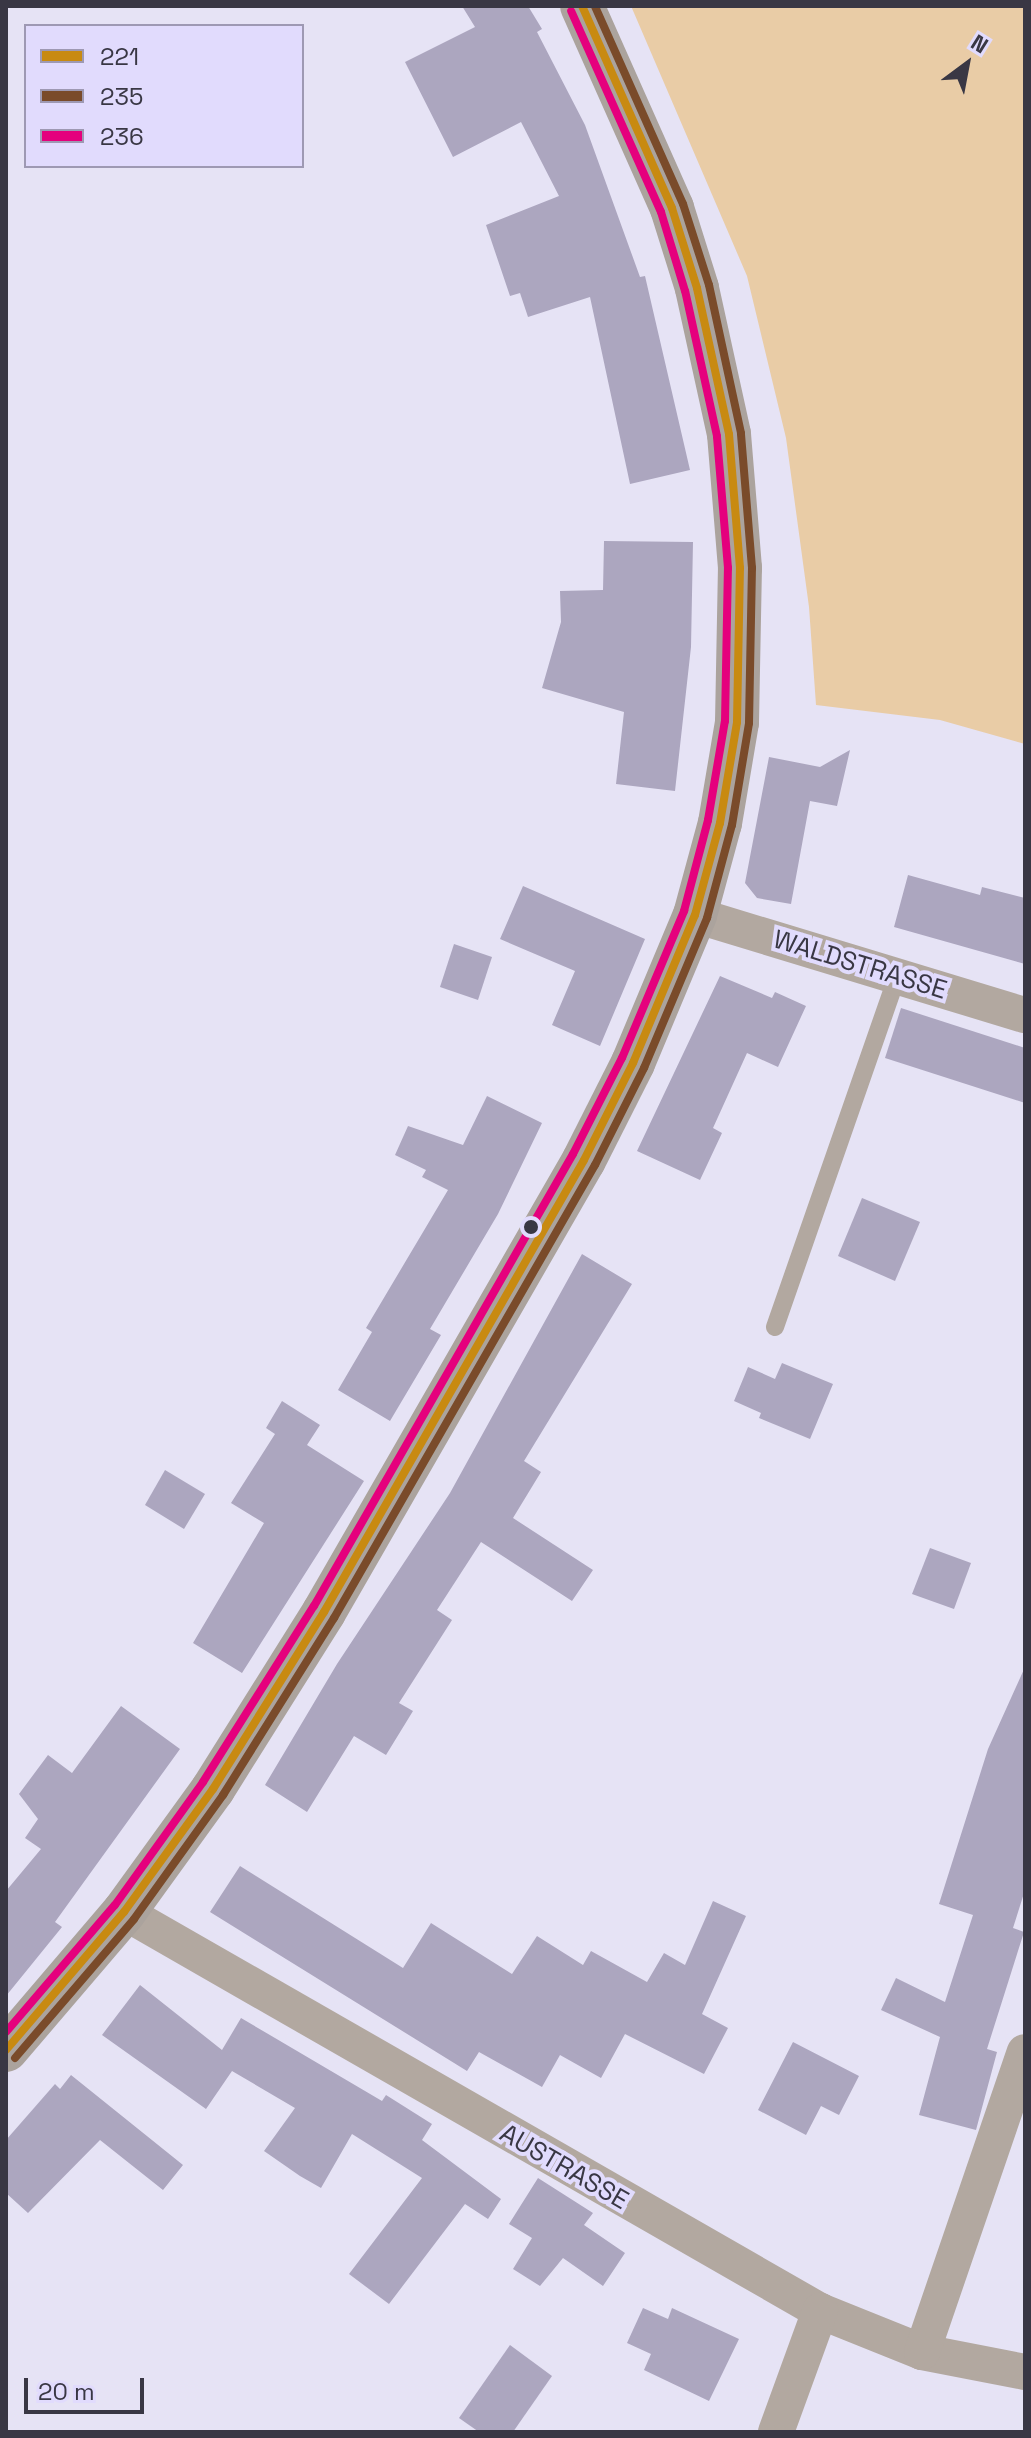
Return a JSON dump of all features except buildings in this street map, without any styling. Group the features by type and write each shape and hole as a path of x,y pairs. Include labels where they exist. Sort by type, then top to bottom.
{"main road":[{"path":"6,2050 124,1912 213,1789 267,1704 533,1255 633,1063 695,915 720,823 737,722 740,568 729,434 697,288 672,208 582,6"}],"street":[{"name":"WALDSTRASSE","path":"695,915 1025,1015"},
{"name":"AUSTRASSE","path":"124,1912 820,2311 922,2352 1025,2372"},
{"path":"922,2352 1025,2052"},
{"path":"776,2432 820,2311"}],"lane":[{"path":"775,1327 897,977"}],"shaded area":[{"path":"631,6 1025,6 1025,744 940,720 816,705 809,607 786,438 747,276"}],"transit line":[{"name":"221","path":"6,2050 124,1912 213,1789 324,1612 584,1160 633,1063 695,915 720,823 737,722 740,568 729,434 697,288 672,208 582,6"},
{"name":"235","path":"15,2058 134,1919 223,1795 334,1618 595,1165 644,1068 707,918 732,825 749,723 752,568 741,433 709,285 683,204 595,6"},
{"name":"236","path":"6,2032 115,1905 203,1782 314,1606 573,1154 622,1058 684,911 708,820 725,721 728,568 717,436 685,291 661,212 571,11"}]}
